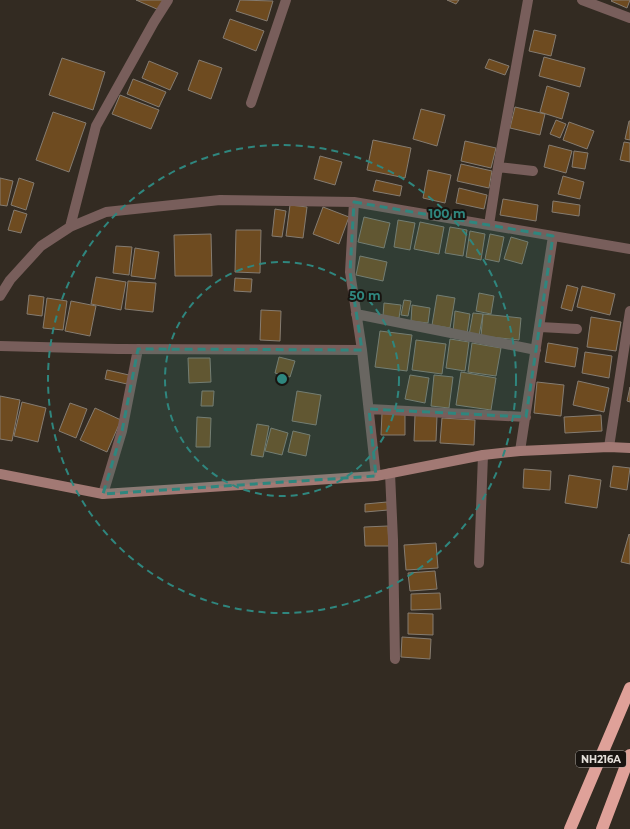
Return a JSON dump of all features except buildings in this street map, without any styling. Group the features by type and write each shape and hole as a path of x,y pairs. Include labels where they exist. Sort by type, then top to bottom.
{"highway":[{"name":"NH216A","path":"570,829 630,688"},
{"name":"NH216A","path":"602,829 630,755"}],"main road":[{"path":"0,474 103,494 376,476 483,455 520,451 609,447 630,448"}],"street":[{"path":"70,227 96,126 154,22 168,0"},
{"path":"251,103 286,0"},
{"path":"489,225 528,0"},
{"path":"582,0 630,18"},
{"path":"498,167 533,171"},
{"path":"0,296 10,280 42,246 70,227 106,212 220,200 354,202 630,249"},
{"path":"354,202 350,272 362,350 376,476"},
{"path":"520,451 553,236"},
{"path":"609,447 630,311"},
{"path":"356,314 536,350"},
{"path":"540,327 578,329"},
{"path":"0,346 138,349 362,350"},
{"path":"103,494 122,431 138,349"},
{"path":"368,409 526,417"},
{"path":"479,563 483,455"},
{"path":"390,473 395,659"}],"highlighted area":[{"path":"354,202 553,236 526,417 369,409 376,476 103,494 122,431 138,349 362,350 350,272"}]}
